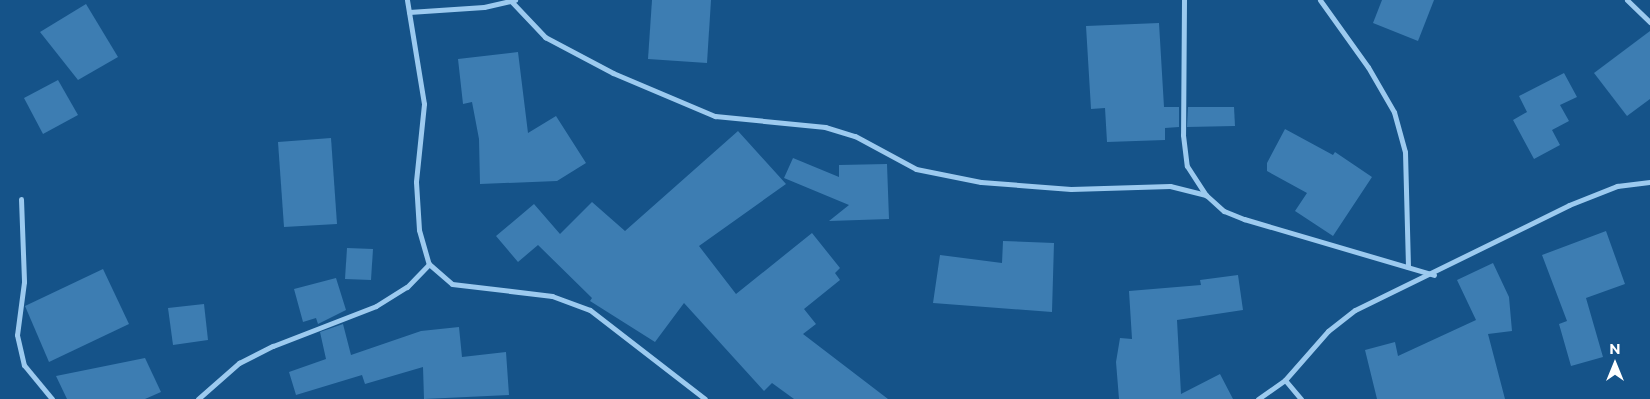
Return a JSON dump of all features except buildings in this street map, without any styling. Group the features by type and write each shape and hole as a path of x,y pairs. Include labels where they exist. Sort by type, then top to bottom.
{"street":[{"path":"407,0 424,104 416,182 418,230 429,264 452,284 552,296 590,310 705,399"},
{"path":"409,12 484,7 513,0 545,37 715,116 825,127 855,136 916,170 972,181 1071,189 1170,186 1206,195"},
{"path":"1184,0 1181,70 1184,135 1188,166 1206,195 1224,211 1244,219 1434,275"},
{"path":"1320,0 1368,67 1394,112 1405,152 1408,267"},
{"path":"1628,0 1650,22"},
{"path":"1259,398 1285,380 1328,331 1356,310 1434,275 1570,205 1617,186 1650,182"},
{"path":"21,199 24,282 17,335 24,365 52,399"},
{"path":"198,399 238,363 273,346 376,306 407,287 429,264"},
{"path":"1285,380 1300,399"}]}
